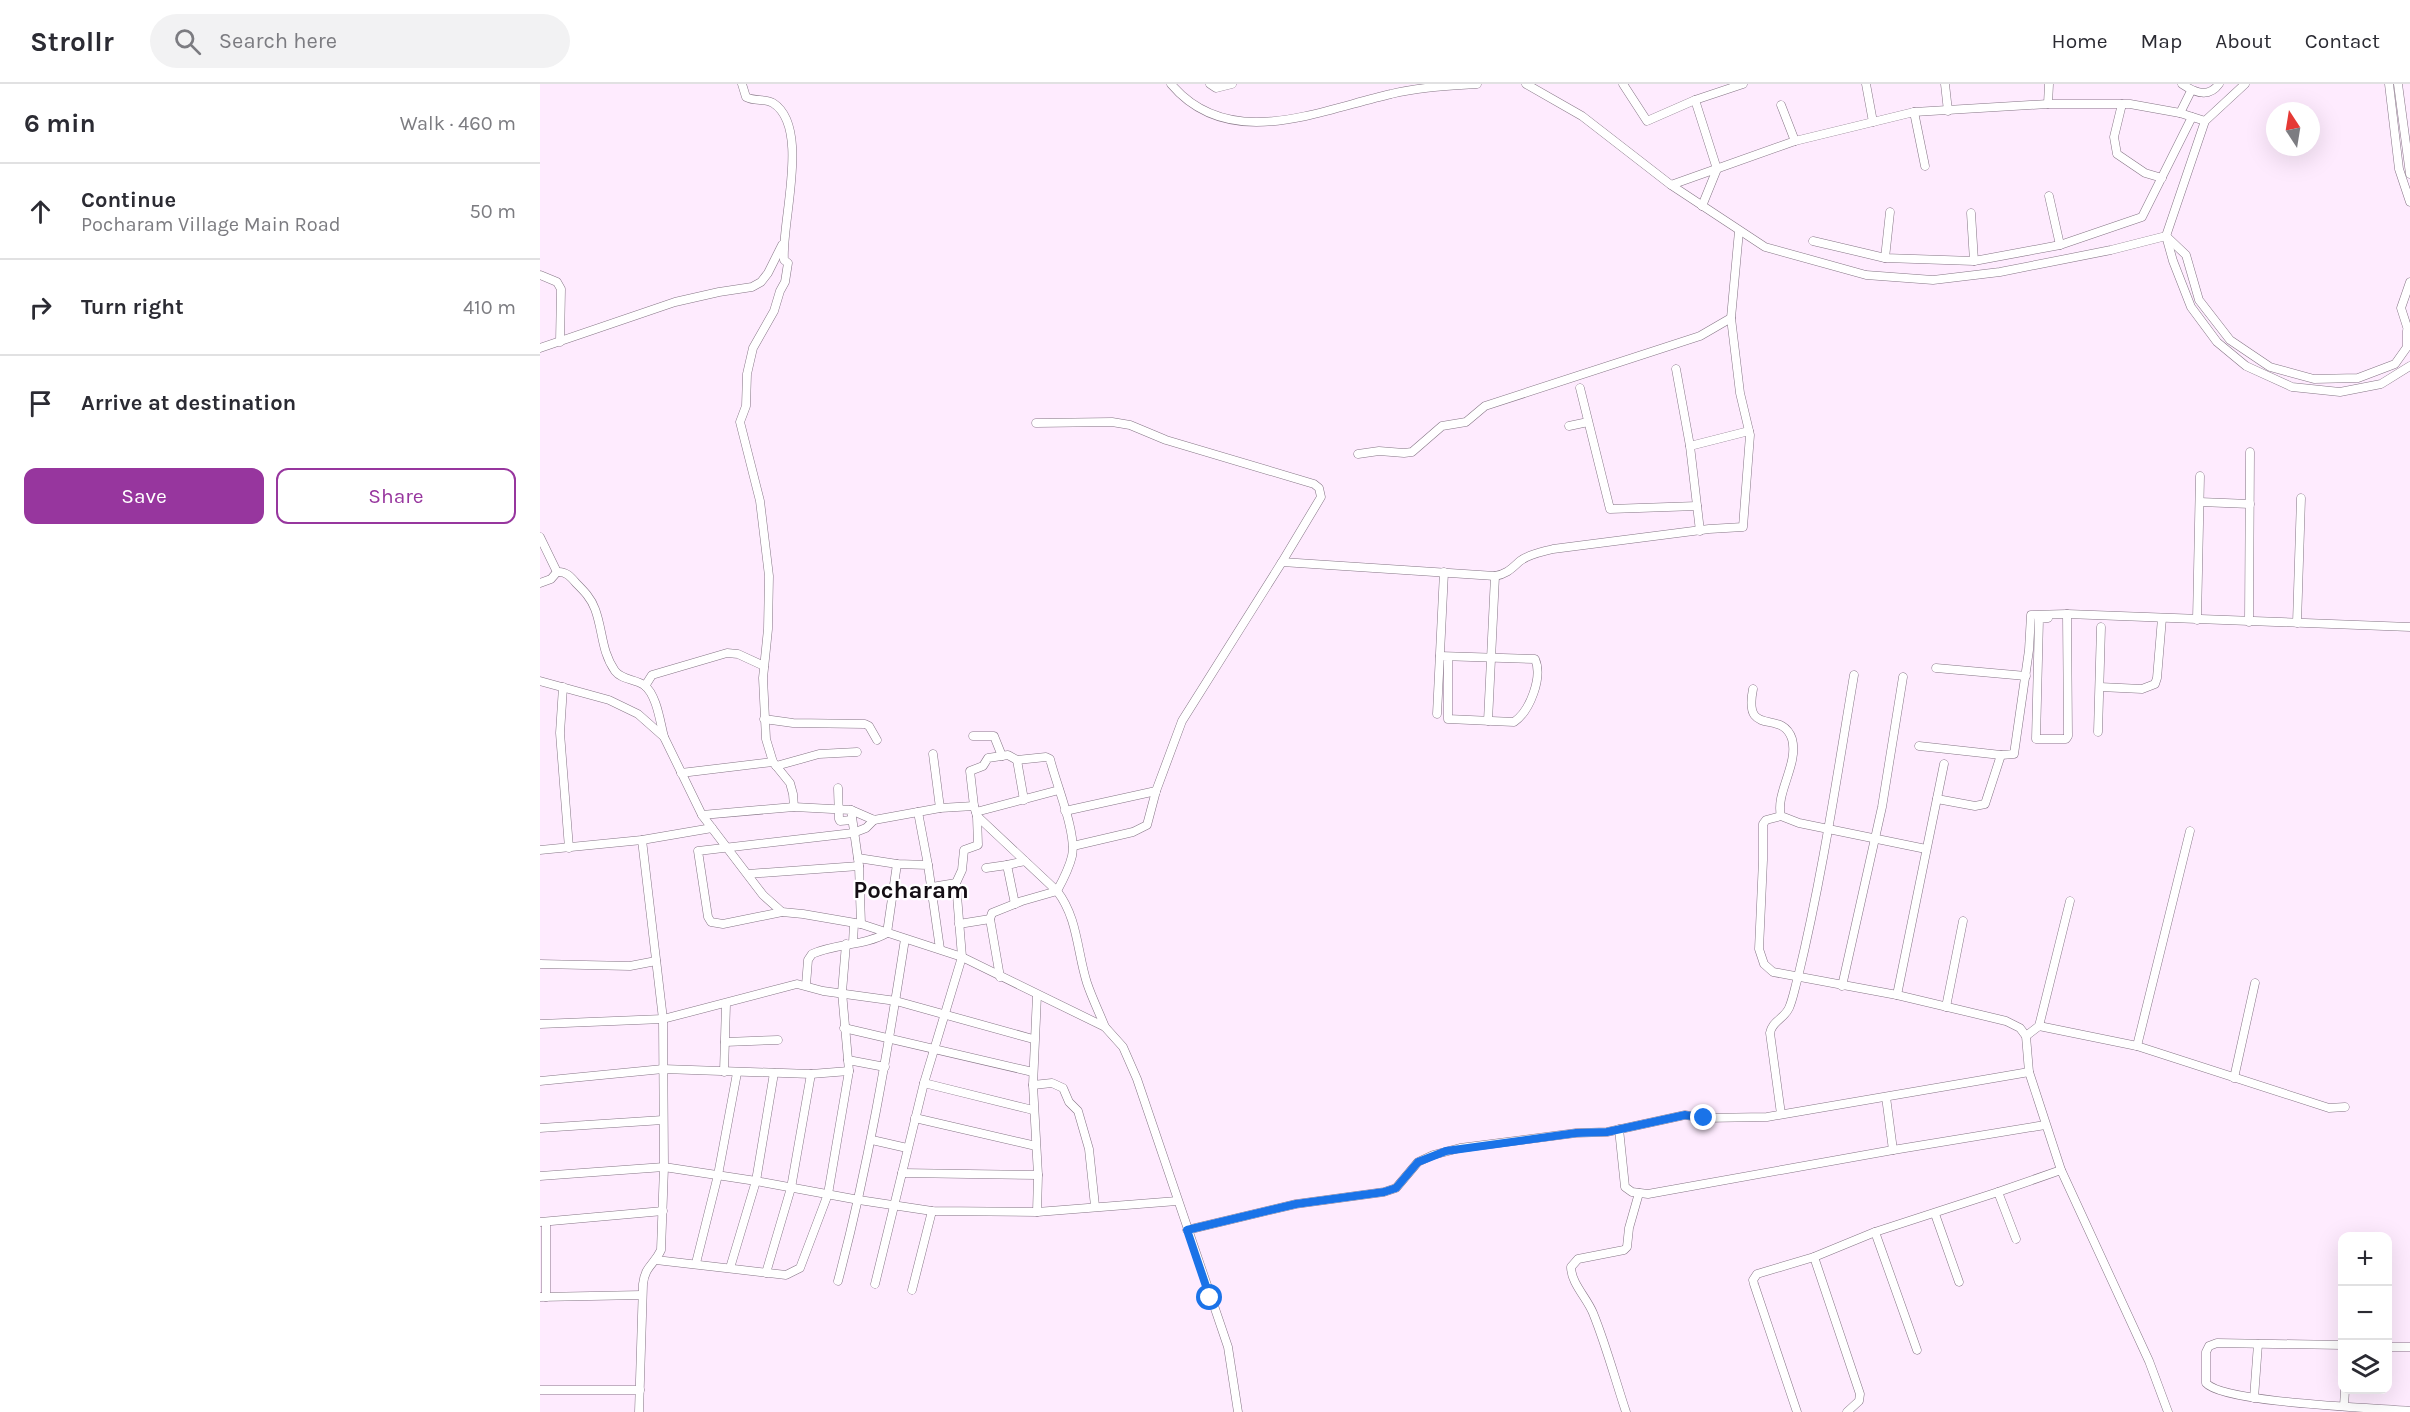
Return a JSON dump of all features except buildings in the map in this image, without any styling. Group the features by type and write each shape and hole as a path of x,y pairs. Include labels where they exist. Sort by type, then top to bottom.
{"street":[{"path":"742,84 746,97 769,100 780,109 789,133 793,179 783,243 784,260 788,263 785,282 774,311 753,348 747,374 746,406 741,422 760,501 769,576 768,629 764,666 764,719 775,764 790,783 794,807"},
{"path":"1171,84 1204,110 1229,119 1269,123 1292,120 1390,94 1424,88 1478,84"},
{"path":"1210,84 1216,88 1232,84"},
{"path":"1526,84 1582,116 1671,185 1765,247 1866,276 1933,280 2000,272 2111,250 2166,236"},
{"path":"1623,84 1647,121 1719,87 1743,84"},
{"path":"1866,84 1873,122"},
{"path":"1945,84 1948,111"},
{"path":"2048,104 2049,84"},
{"path":"2182,84 2191,91 2206,94 2215,90 2219,84"},
{"path":"2245,84 2205,121 2166,236 2191,307 2217,342 2246,366 2292,387 2340,392 2381,384 2410,366"},
{"path":"2389,84 2399,169 2410,202"},
{"path":"2398,84 2410,174"},
{"path":"2180,113 2191,91"},
{"path":"1695,100 1718,168 1702,206"},
{"path":"1671,185 1795,141 1914,112 2048,104 2122,104 2152,107 2205,121"},
{"path":"2122,104 2115,137 2117,154 2145,173 2162,178"},
{"path":"1781,105 1795,141"},
{"path":"1914,112 1925,166"},
{"path":"1813,241 1885,258 1974,261 2060,244 2142,217 2192,117"},
{"path":"2049,196 2060,244"},
{"path":"1885,258 1890,212"},
{"path":"1971,213 1974,261"},
{"path":"1282,562 1495,576 1505,574 1521,560 1546,551 1743,527 1749,431 1740,393 1731,318 1739,231"},
{"path":"2166,236 2186,255 2199,300 2230,340 2270,367 2314,379 2358,378 2395,364 2407,347 2409,333 2401,308 2410,282"},
{"path":"540,348 675,302 752,287 761,282 768,273 783,243"},
{"path":"540,275 557,282 561,289 560,342"},
{"path":"1358,454 1379,451 1412,452 1442,426 1466,422 1485,406 1700,336 1731,318"},
{"path":"1676,369 1690,446 1700,531"},
{"path":"1580,388 1610,509 1697,506"},
{"path":"1036,423 1112,422 1130,425 1166,440 1314,484 1319,488 1321,497 1182,721 1156,791 1152,815 1143,828 1073,846"},
{"path":"1569,426 1588,422"},
{"path":"1690,446 1749,431"},
{"path":"2249,622 2250,452"},
{"path":"2197,620 2200,476"},
{"path":"2297,623 2301,498"},
{"path":"2200,502 2250,504"},
{"path":"540,537 557,572"},
{"path":"540,583 562,571 570,575 588,595 595,607 601,640 616,672 645,686 653,698 664,737 702,815 763,895 782,912"},
{"path":"1444,572 1444,657 1447,717 1488,721 1517,720 1533,698 1537,665 1535,659 1444,657"},
{"path":"1488,721 1495,576"},
{"path":"1919,746 2001,755 2011,755 2016,752 2031,615 2410,627"},
{"path":"2067,616 2068,736 2066,739 2036,739 2039,619 2067,616"},
{"path":"2100,687 2142,689 2155,684 2162,618"},
{"path":"2098,732 2101,627"},
{"path":"645,686 652,675 727,653 738,654 764,666"},
{"path":"1437,714 1444,657"},
{"path":"1936,668 2026,676"},
{"path":"1781,1114 1770,1033 1775,1021 1789,1008 1798,977 1828,829 1854,675"},
{"path":"1842,986 1875,838 1903,677"},
{"path":"540,681 609,700 638,714 664,737"},
{"path":"563,687 560,733 569,848"},
{"path":"1753,689 1750,702 1753,714 1785,729 1791,735 1790,771 1780,807 1781,816"},
{"path":"764,719 793,723 865,724 869,726 878,740"},
{"path":"973,736 994,736 1002,756"},
{"path":"681,773 775,764 819,754 857,752"},
{"path":"933,754 940,808"},
{"path":"875,1284 924,1083 962,957 956,883 962,870 964,850 978,845 970,771 983,766 988,758 1011,755 1017,760 1024,800"},
{"path":"1937,799 1975,806 1985,804 2001,755"},
{"path":"1000,977 990,919 992,913 1057,891 1070,863 1073,846 1050,759 1042,757 1017,760"},
{"path":"1897,995 1944,764"},
{"path":"838,788 840,821 852,820"},
{"path":"702,815 794,807 838,808 851,810 874,820 940,808 976,811 1059,790"},
{"path":"1065,811 1156,791"},
{"path":"656,1260 786,1275 800,1268 828,1194 849,1071 842,992 850,943 858,924 858,862 851,810"},
{"path":"976,811 1057,891 1073,920 1088,984 1105,1027 1123,1047 1137,1078 1228,1347 1238,1412"},
{"path":"918,812 932,887 940,949"},
{"path":"1926,849 1828,829 1781,816 1766,819 1763,824 1759,949 1767,968 1773,972 1897,995 2015,1023 2026,1036 2029,1072 2061,1170 2149,1361 2168,1412"},
{"path":"874,820 866,828 853,833 698,851 711,922 723,924 782,912 858,924 962,957 1105,1027"},
{"path":"540,850 642,840 712,828"},
{"path":"2137,1046 2190,831"},
{"path":"639,1412 642,1295 645,1271 656,1260 663,1237 664,1167 663,1019 642,840"},
{"path":"986,868 1025,861"},
{"path":"748,874 858,862 928,865"},
{"path":"887,933 897,864"},
{"path":"1006,865 1015,904"},
{"path":"932,887 956,883"},
{"path":"2026,1036 2039,1026 2070,901"},
{"path":"959,924 990,919"},
{"path":"1946,1007 1963,921"},
{"path":"806,985 809,956 815,952 850,943 873,941 887,933"},
{"path":"838,1281 872,1140 905,939"},
{"path":"540,964 630,966 656,962"},
{"path":"2234,1078 2255,983"},
{"path":"540,1024 663,1019 726,1004 791,984 896,1001 1033,1039"},
{"path":"1037,995 1033,1039 1033,1110 1038,1175 1037,1212"},
{"path":"724,1072 726,1004"},
{"path":"2039,1026 2137,1046 2329,1108 2345,1107"},
{"path":"844,1028 1033,1072"},
{"path":"725,1042 778,1040"},
{"path":"848,1060 885,1067"},
{"path":"540,1081 663,1069 811,1074 849,1071"},
{"path":"1187,1230 1286,1206 1384,1192 1396,1188 1418,1162 1446,1151 1618,1130 1685,1115 1704,1118 1736,1118 1781,1114 2029,1072"},
{"path":"696,1263 718,1175 737,1073"},
{"path":"730,1268 756,1180 774,1073"},
{"path":"766,1273 791,1188 811,1074"},
{"path":"924,1083 1033,1110"},
{"path":"1033,1085 1052,1083 1063,1088 1068,1102 1078,1111 1091,1158 1095,1206"},
{"path":"1886,1096 1893,1150"},
{"path":"915,1118 1036,1146"},
{"path":"540,1128 663,1120"},
{"path":"1618,1130 1625,1187 1632,1192 1648,1194 2045,1125"},
{"path":"872,1140 907,1148"},
{"path":"540,1176 664,1167 756,1180 893,1206 932,1210 1037,1212 1177,1201"},
{"path":"1797,1412 1753,1280 1757,1274 1814,1257 1875,1232 1935,1214 2061,1170"},
{"path":"902,1173 1038,1175"},
{"path":"1998,1192 2016,1239"},
{"path":"1626,1412 1593,1314 1586,1297 1572,1276 1571,1267 1578,1259 1624,1250 1627,1247 1629,1228 1639,1193"},
{"path":"912,1290 932,1210"},
{"path":"642,1295 543,1297 543,1222 663,1211"},
{"path":"1935,1214 1959,1282"},
{"path":"1875,1232 1917,1350"},
{"path":"1814,1257 1860,1394 1859,1401 1847,1412"},
{"path":"2338,1345 2217,1343 2209,1346 2206,1352 2206,1383 2209,1387 2254,1398 2410,1411"},
{"path":"2254,1398 2258,1344"},
{"path":"2392,1347 2410,1347"},
{"path":"540,1390 640,1390"},
{"path":"2344,1406 2345,1394"}],"district":[{"name":"Pocharam","path":"911,890"}],"route":[{"path":"1210,1298 1187,1230 1241,1215 1296,1204 1384,1192 1396,1188 1418,1162 1446,1151 1576,1133 1607,1132 1685,1115 1704,1118"}]}
